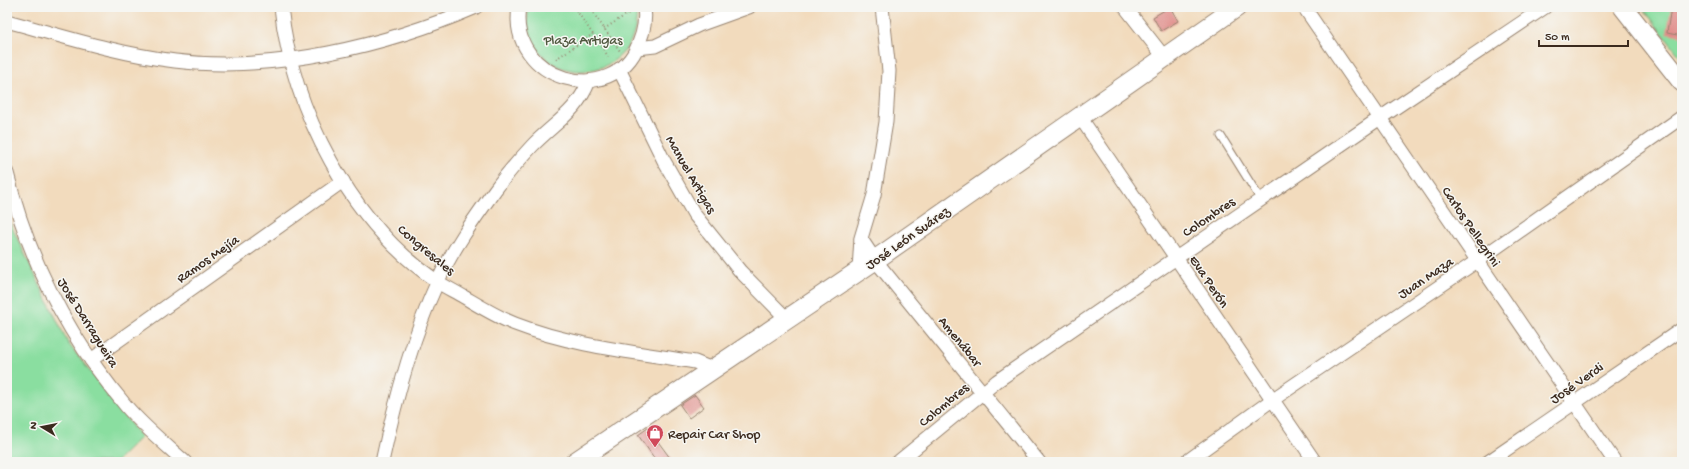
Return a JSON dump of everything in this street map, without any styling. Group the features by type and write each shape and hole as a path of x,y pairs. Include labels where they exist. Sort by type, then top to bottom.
{"street":[{"name":"Congresales","path":"281,7 283,28 298,88 332,164 366,215 399,250 438,282 493,314 514,324 548,335 612,348 695,362 712,369"},
{"path":"7,21 133,54 175,61 224,64 291,60 395,36 441,22 476,7"},
{"path":"519,7 518,16 520,36 529,54 538,63 557,76 572,81 589,81 599,79 615,64 629,60 637,48 644,32 646,15 638,9"},
{"path":"637,48 655,46 699,25 749,7"},
{"path":"859,270 861,240 874,195 886,122 889,71 882,7"},
{"path":"1124,7 1164,57"},
{"name":"José León Suárez","path":"575,462 875,260 1236,7"},
{"name":"Carlos Pellegrini","path":"1304,7 1615,462"},
{"name":"Colombres","path":"898,462 982,393 1380,118 1545,7"},
{"path":"1623,7 1682,82"},
{"name":"Manuel Artigas","path":"615,64 664,161 694,214 740,271 787,319"},
{"path":"382,462 394,407 410,351 438,282 468,230 496,190 532,146 577,104 589,81"},
{"name":"Eva Perón","path":"1080,117 1315,462"},
{"name":"Juan Maza","path":"1186,462 1272,400 1477,261 1682,117"},
{"name":"José Darragueira","path":"7,173 14,200 40,271 91,360 127,407 185,462"},
{"name":"Ramos Mejía","path":"91,360 343,182"},
{"name":"Amenábar","path":"861,240 875,260 1039,462"},
{"name":"José Verdi","path":"1488,462 1682,329"}],"lane":[{"path":"1221,136 1261,200"}],"path":[{"path":"574,7 615,64"},
{"path":"589,7 619,52 624,45"},
{"path":"631,7 638,9"},
{"path":"604,29 638,9"},
{"path":"632,16 638,9"},
{"path":"558,64 554,61 593,34"},
{"path":"614,56 615,64"},
{"path":"606,63 615,64"}],"green space":[{"name":"Plaza Artigas","path":"528,7 636,7 634,32 624,51 609,64 590,70 570,70 551,63 537,48 528,25"},
{"path":"1642,7 1682,7 1682,59"},
{"path":"7,217 68,343 141,437 116,462 7,462"}],"building":[{"path":"1170,7 1178,21 1161,31 1153,17"},
{"path":"1671,7 1682,7 1682,36 1667,33"},
{"path":"695,395 704,407 689,418 680,405"},
{"name":"Repair Car Shop","path":"648,428 673,462 657,462 638,435"}],"place":[{"name":"Repair Car Shop","path":"655,448"}]}
